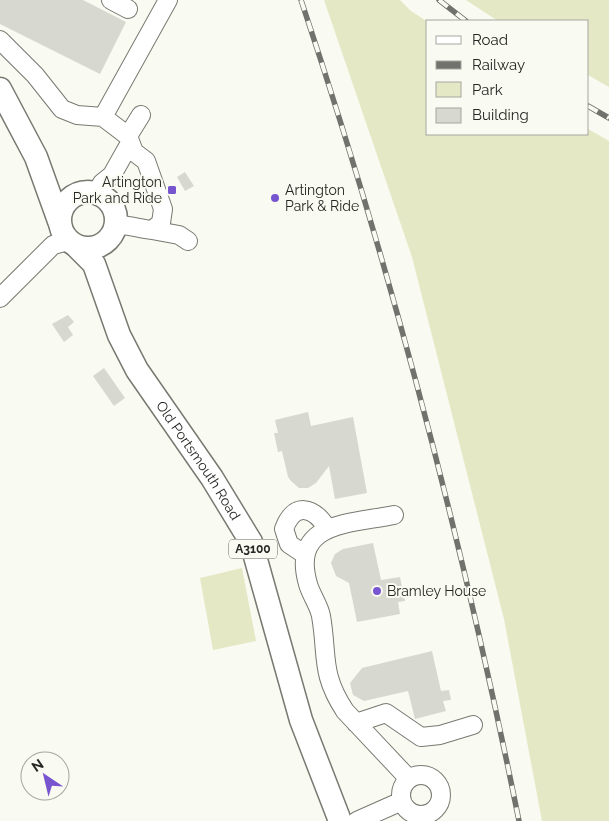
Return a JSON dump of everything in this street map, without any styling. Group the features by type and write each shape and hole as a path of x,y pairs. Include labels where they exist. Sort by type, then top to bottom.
{"main road":[{"name":"Old Portsmouth Road","path":"0,89 36,157 68,236 94,264 119,335 137,370 217,485 251,542 301,720 340,821"},
{"name":"Old Portsmouth Road","path":"36,157 48,174 92,192"},
{"path":"92,192 108,199 114,208 116,219 111,235 99,246 88,249 68,236 61,210 67,200 76,194 92,192"},
{"name":"Old Portsmouth Road","path":"109,304 106,264 111,235"}],"lane":[{"path":"111,0 128,9"},
{"path":"103,117 168,0"},
{"path":"0,40 35,75 62,109 77,115 103,117 129,140 134,152 146,161 163,209 161,223 152,230"},
{"path":"92,192 121,161 141,115"},
{"path":"121,161 130,157 146,161"},
{"path":"111,235 118,225 130,225 139,229 179,235 188,241"},
{"path":"0,298 53,246 68,236"},
{"path":"304,554 290,544 284,529 289,516 300,510 312,511 321,518 327,528"},
{"path":"394,515 327,528 313,538 304,554 308,583 321,614 325,669 337,699 409,778"},
{"path":"356,722 386,713 421,737 440,735 473,725"},
{"path":"425,775 437,784 440,797 432,816 413,813 407,809 402,801 402,787 409,778 425,775"},
{"path":"357,821 402,801"}],"green space":[{"path":"324,0 400,0 411,11 426,21 426,135 589,135 589,130 609,141 609,821 542,821 504,619 412,257"},
{"path":"466,0 609,0 609,87 589,76 589,20 496,20"},
{"path":"242,568 256,641 213,650 200,578"}],"building":[{"path":"0,0 83,0 126,22 100,74 0,24"},
{"path":"185,172 194,186 185,191 177,177"},
{"path":"68,315 74,322 68,327 73,335 64,342 52,324"},
{"path":"104,368 125,398 114,406 93,376"},
{"path":"308,412 311,426 353,417 367,493 335,499 329,466 316,483 308,488 299,488 288,477 282,451 278,452 274,433 278,433 275,420"},
{"name":"Bramley House","path":"373,543 381,580 400,577 405,601 398,602 400,614 357,622 349,583 336,576 331,563 335,554 343,549"},
{"path":"432,651 441,691 449,690 451,700 443,701 446,711 415,719 408,691 364,701 353,695 350,683 362,668"}],"railway":[{"path":"301,0 365,203 423,407 474,613 519,821"},
{"path":"439,0 465,20"},
{"path":"589,107 609,118"}],"place":[{"name":"Artington Park and Ride","path":"172,190"},
{"name":"Artington Park & Ride","path":"275,198"},
{"name":"Bramley House","path":"377,591"}]}
